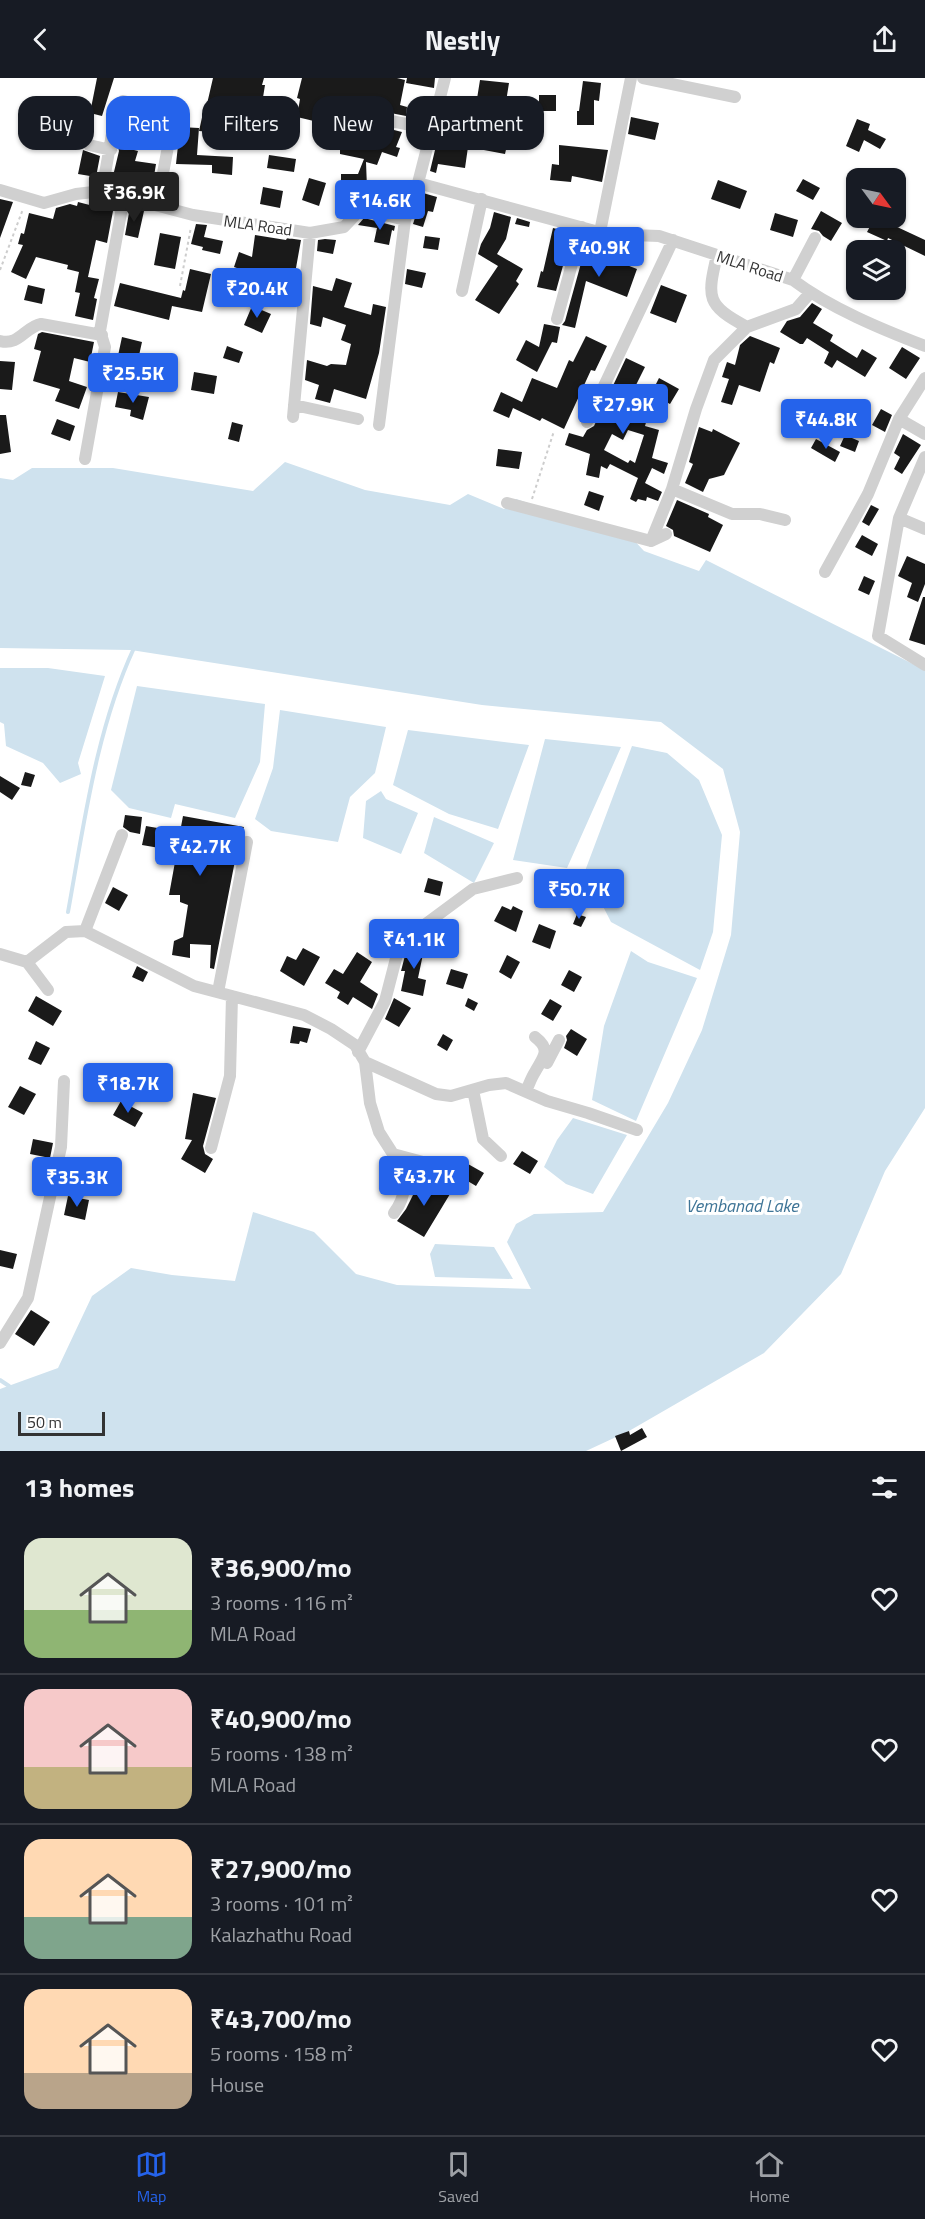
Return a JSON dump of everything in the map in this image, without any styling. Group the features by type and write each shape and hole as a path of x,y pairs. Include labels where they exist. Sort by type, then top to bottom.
{"street":[{"path":"440,96 445,78"},
{"path":"600,232 631,78"},
{"path":"644,78 735,97"},
{"path":"102,191 111,150"},
{"path":"157,205 168,150"},
{"path":"379,425 405,220 418,183 426,150"},
{"name":"MLA Road","path":"418,183 606,234 659,236 673,240 792,280 810,293 924,343"},
{"name":"MLA Road","path":"0,190 44,203 76,194 102,191 193,215 310,233 344,227 361,209 405,220"},
{"path":"85,459 105,347 100,331 124,196"},
{"path":"462,291 482,199"},
{"path":"557,319 582,226"},
{"path":"310,233 294,411 358,420"},
{"path":"792,280 815,238"},
{"path":"587,422 673,240"},
{"path":"717,255 710,286 713,301 725,315 747,327"},
{"path":"651,541 672,489 696,409 714,360 747,327 796,309 810,293"},
{"path":"0,341 5,343 18,340 32,326 41,324 102,335"},
{"path":"825,572 868,494 899,419 925,378"},
{"path":"899,419 925,434"},
{"path":"925,457 891,536 878,636 925,666"},
{"path":"672,489 732,514 760,514 785,520"},
{"path":"507,503 530,507 651,541 666,534"},
{"path":"899,518 925,529"},
{"path":"85,931 122,835"},
{"path":"218,992 247,842"},
{"path":"362,1057 385,1001 400,943 473,889 517,878"},
{"path":"27,962 66,932 85,931 194,986 304,1015 355,1045 362,1057 370,1103 379,1132 393,1154 405,1184 402,1201 394,1213"},
{"path":"0,954 27,962 48,990"},
{"path":"211,1148 230,1076 231,996"},
{"path":"529,1092 545,1051 542,1042 535,1037"},
{"path":"529,1092 559,1040"},
{"path":"362,1057 436,1094 451,1096 489,1084 506,1083 547,1101 637,1130"},
{"path":"0,1343 28,1298 61,1147 64,1081"},
{"path":"473,1090 483,1139 501,1156"},
{"path":"393,1154 449,1169 454,1173"}],"path":[{"path":"0,270 27,198"},
{"path":"180,286 193,215"},
{"path":"530,507 554,431"}],"water":[{"name":"Vembanad Lake","path":"285,462 365,490 450,505 468,494 504,509 516,499 631,537 644,551 699,571 706,560 925,670 925,1108 885,1171 841,1274 764,1353 629,1431 586,1451 0,1451 0,1389 58,1368 92,1296 131,1268 172,1275 235,1281 253,1212 314,1232 356,1274 397,1285 531,1289 507,1242 516,1224 534,1214 603,1212 668,1103 702,1030 731,935 740,832 723,769 661,722 482,705 131,650 0,648 0,478 13,480 32,468 113,468 253,491"},
{"path":"0,668 48,668 105,676 78,763 81,774 60,783 43,763 6,746 4,724 0,722"},
{"path":"137,686 265,704 260,762 235,818 175,804 171,818 129,808 111,790"},
{"path":"280,710 386,727 375,773 350,797 338,842 271,831 255,819 273,768"},
{"path":"408,730 529,745 498,829 449,814 393,785"},
{"path":"545,739 621,747 567,868 513,860"},
{"path":"632,746 667,753 699,780 722,835 713,932 700,970 611,922 585,871"},
{"path":"381,791 386,799 418,813 401,854 363,838 366,801"},
{"path":"434,817 494,843 474,883 424,853"},
{"path":"631,951 648,962 697,978 636,1121 592,1100 604,1026"},
{"path":"573,1118 627,1135 593,1194 566,1184 544,1167 557,1140"},
{"path":"435,1244 494,1247 513,1279 435,1277 430,1254"}],"building":[{"path":"97,78 114,78 108,96 106,96 102,116 94,114 93,96"},
{"path":"213,78 264,78 263,96 209,96"},
{"path":"302,78 397,78 405,80 400,105 406,107 406,116 394,114 394,96 312,96 312,121 300,118 300,96 298,96"},
{"path":"407,78 435,78 434,88 406,83"},
{"path":"480,80 509,83 507,96 477,96"},
{"path":"583,81 601,83 599,101 594,100 594,125 577,125 577,111 579,111"},
{"path":"556,95 556,111 544,111 544,96 539,96"},
{"path":"631,117 659,123 655,140 628,134"},
{"path":"857,119 870,124 868,130 886,139 880,149 864,140 859,152 846,146"},
{"path":"190,128 199,128 197,155 233,157 232,175 212,173 212,165 176,164 178,150 190,150"},
{"path":"394,130 402,132 396,147 400,148 397,157 382,152 377,165 366,162 367,188 341,189 341,174 358,174 364,159 340,154 340,150 394,150"},
{"path":"559,145 608,150 602,182 572,176 571,182 550,180 552,164 559,165"},
{"path":"83,150 100,156 96,177 78,174"},
{"path":"435,150 468,150 465,168 438,164 436,173 430,171"},
{"path":"484,150 506,150 505,154"},
{"path":"119,151 138,151 135,161 156,164 154,176 123,172 121,178 113,176"},
{"path":"269,155 296,159 294,172 267,168"},
{"path":"309,178 326,183 319,206 302,200"},
{"path":"803,179 820,188 813,200 796,191"},
{"path":"718,180 747,191 740,209 711,199"},
{"path":"263,187 283,191 280,208 260,204"},
{"path":"423,193 437,197 433,212 428,211 423,227 413,224"},
{"path":"0,199 13,202 0,238"},
{"path":"78,202 113,211 107,243 96,240 88,277 99,279 94,298 97,299 93,320 75,316 80,293 75,292 79,272 67,269 68,265 36,257 26,279 11,272 23,245 18,244 21,233 24,234 29,213 53,219 56,208 70,204 77,206"},
{"path":"133,208 144,211 138,238 125,235 129,213 132,213"},
{"path":"821,211 842,223 831,241 819,231 811,229"},
{"path":"494,212 511,217 506,239 497,254 523,269 516,281 519,284 499,314 475,300 498,266 478,254 490,228"},
{"path":"775,213 798,220 793,237 770,230"},
{"path":"364,218 395,226 389,245 374,242 377,228 358,225"},
{"path":"517,218 530,222 529,227 515,224"},
{"path":"196,224 207,225 204,237 223,241 220,254 202,250 203,247 191,244"},
{"path":"553,228 572,233 556,291 537,287 541,271 543,272"},
{"path":"869,228 899,228 925,240 925,256 906,247 906,240 888,238 885,240 867,232"},
{"path":"160,233 181,237 175,269 154,265"},
{"path":"255,235 301,240 294,279 273,274 271,280 234,267 239,252 252,257"},
{"path":"425,236 440,238 438,250 423,248"},
{"path":"588,238 599,241 596,253 637,269 627,297 586,281 575,328 562,325"},
{"path":"318,240 336,240 333,254 317,251"},
{"path":"190,269 211,274 202,312 172,306 169,320 114,306 120,283 181,298"},
{"path":"407,269 426,273 422,288 405,284"},
{"path":"336,278 352,283 344,307 371,315 373,304 386,307 379,353 366,399 334,389 330,403 315,399 319,385 305,380 307,360 327,366 346,365 351,344 341,340 346,325 323,317 321,327 310,324 313,286 332,291"},
{"path":"28,285 45,289 42,304 24,300"},
{"path":"661,285 687,295 676,323 650,313"},
{"path":"812,303 822,309 813,323 833,335 830,341 857,358 862,349 877,358 865,377 837,360 832,368 824,363 829,352 807,338 803,344 800,344 780,332 787,321 800,317"},
{"path":"252,306 271,314 262,333 244,325"},
{"path":"544,324 560,327 557,343 552,342 537,372 516,360 526,340 539,347"},
{"path":"42,332 94,342 90,362 74,358 69,381 87,387 79,409 55,401 60,389 33,381 41,351 34,349 38,334"},
{"path":"586,336 607,346 595,371 591,370 564,429 513,408 509,418 493,411 501,392 522,402 532,378 557,388 569,360 573,362"},
{"path":"750,336 780,348 774,364 770,362 760,392 739,385 732,405 721,402 729,379 722,377 727,362 735,365 740,345"},
{"path":"122,337 142,342 136,369 116,365"},
{"path":"227,346 243,352 239,363 223,358"},
{"path":"902,347 920,358 906,379 889,368"},
{"path":"626,358 645,367 636,385 646,390 636,408 649,412 645,426 659,430 652,458 668,463 664,474 652,468 645,483 662,492 658,501 647,497 646,501 638,499 636,502 630,499 638,478 610,464 607,469 601,466 599,478 586,475 590,454 565,445 569,433 583,437 587,430 594,426","holes":["628,430 644,435 635,463 630,460 628,463 604,450 612,434 623,440"]},
{"path":"0,361 15,362 12,390 0,389"},
{"path":"194,372 217,376 214,394 191,390"},
{"path":"659,378 679,389 670,404 651,394"},
{"path":"118,392 149,397 143,420 130,416 131,410 115,407"},
{"path":"881,409 892,415 885,432 872,425"},
{"path":"0,415 6,415 11,452 0,454"},
{"path":"57,419 75,426 70,441 51,434"},
{"path":"232,422 243,425 239,442 228,439"},
{"path":"699,427 712,432 713,429 740,443 724,475 709,479 703,492 685,483 693,464 689,462"},
{"path":"903,434 921,445 902,474 894,469 900,457 894,453"},
{"path":"845,435 859,441 855,452 840,446"},
{"path":"816,439 840,452 835,462 811,448"},
{"path":"498,449 522,452 519,469 496,466"},
{"path":"589,491 604,496 599,511 584,505"},
{"path":"677,500 709,514 708,517 723,525 710,552 674,536 673,530 666,526"},
{"path":"871,505 879,509 869,526 862,522"},
{"path":"862,535 878,544 872,556 855,547"},
{"path":"907,556 925,564 925,584 918,602 907,597 912,583 898,576"},
{"path":"864,576 875,581 869,595 858,590"},
{"path":"923,597 925,597 925,645 909,640"},
{"path":"25,772 35,775 31,787 21,785"},
{"path":"0,776 20,788 12,800 0,792"},
{"path":"125,815 142,817 140,834 130,832 123,827"},
{"path":"183,816 244,827 239,840 214,969 210,968 211,945 190,944 190,958 172,955 174,941 183,937 188,905 180,902 180,895 169,895 177,851 142,845 146,826 180,832"},
{"path":"428,878 443,882 440,896 424,892"},
{"path":"113,887 128,895 119,911 105,903"},
{"path":"502,906 511,910 513,906 523,911 516,932 494,921"},
{"path":"577,914 586,917 581,927 573,924"},
{"path":"539,924 556,931 550,949 532,942"},
{"path":"426,940 418,978 426,980 423,996 401,991 405,971 401,971 407,948"},
{"path":"303,948 320,957 304,986 280,971 287,956 296,960"},
{"path":"357,952 372,962 360,982 378,994 372,1009 353,997 348,1005 337,998 340,992 325,983 334,969 343,974"},
{"path":"507,955 520,962 511,979 499,972"},
{"path":"137,966 148,972 143,982 132,977"},
{"path":"451,969 468,974 463,989 446,984"},
{"path":"569,970 582,977 574,992 561,985"},
{"path":"36,996 62,1011 53,1026 28,1011"},
{"path":"394,998 411,1008 399,1027 385,1019"},
{"path":"468,998 478,1003 474,1011 465,1006"},
{"path":"550,999 562,1006 553,1021 541,1014"},
{"path":"293,1026 311,1029 307,1043 300,1041 299,1044 290,1043"},
{"path":"571,1029 587,1039 577,1056 564,1048 566,1036"},
{"path":"443,1034 453,1040 447,1051 437,1045"},
{"path":"36,1041 50,1048 41,1065 28,1059"},
{"path":"153,1072 162,1078 153,1092 143,1086"},
{"path":"20,1086 36,1094 24,1115 8,1107"},
{"path":"193,1093 216,1098 203,1146 205,1154 213,1159 205,1173 181,1159 192,1140 185,1139"},
{"path":"121,1101 143,1113 135,1127 113,1115"},
{"path":"33,1139 53,1143 50,1158 30,1154"},
{"path":"522,1151 538,1161 530,1174 513,1164"},
{"path":"468,1164 484,1173 476,1186 461,1177"},
{"path":"422,1177 450,1194 424,1237 397,1221 406,1209"},
{"path":"68,1196 89,1200 85,1220 64,1215"},
{"path":"0,1250 17,1254 13,1269 0,1266"},
{"path":"31,1310 50,1322 34,1346 15,1334"},
{"path":"642,1428 647,1437 621,1451 615,1436 629,1431 630,1435"}],"waterway":[{"path":"68,912 86,811 101,744 110,711 134,648"},
{"path":"0,1380 9,1386"}]}
